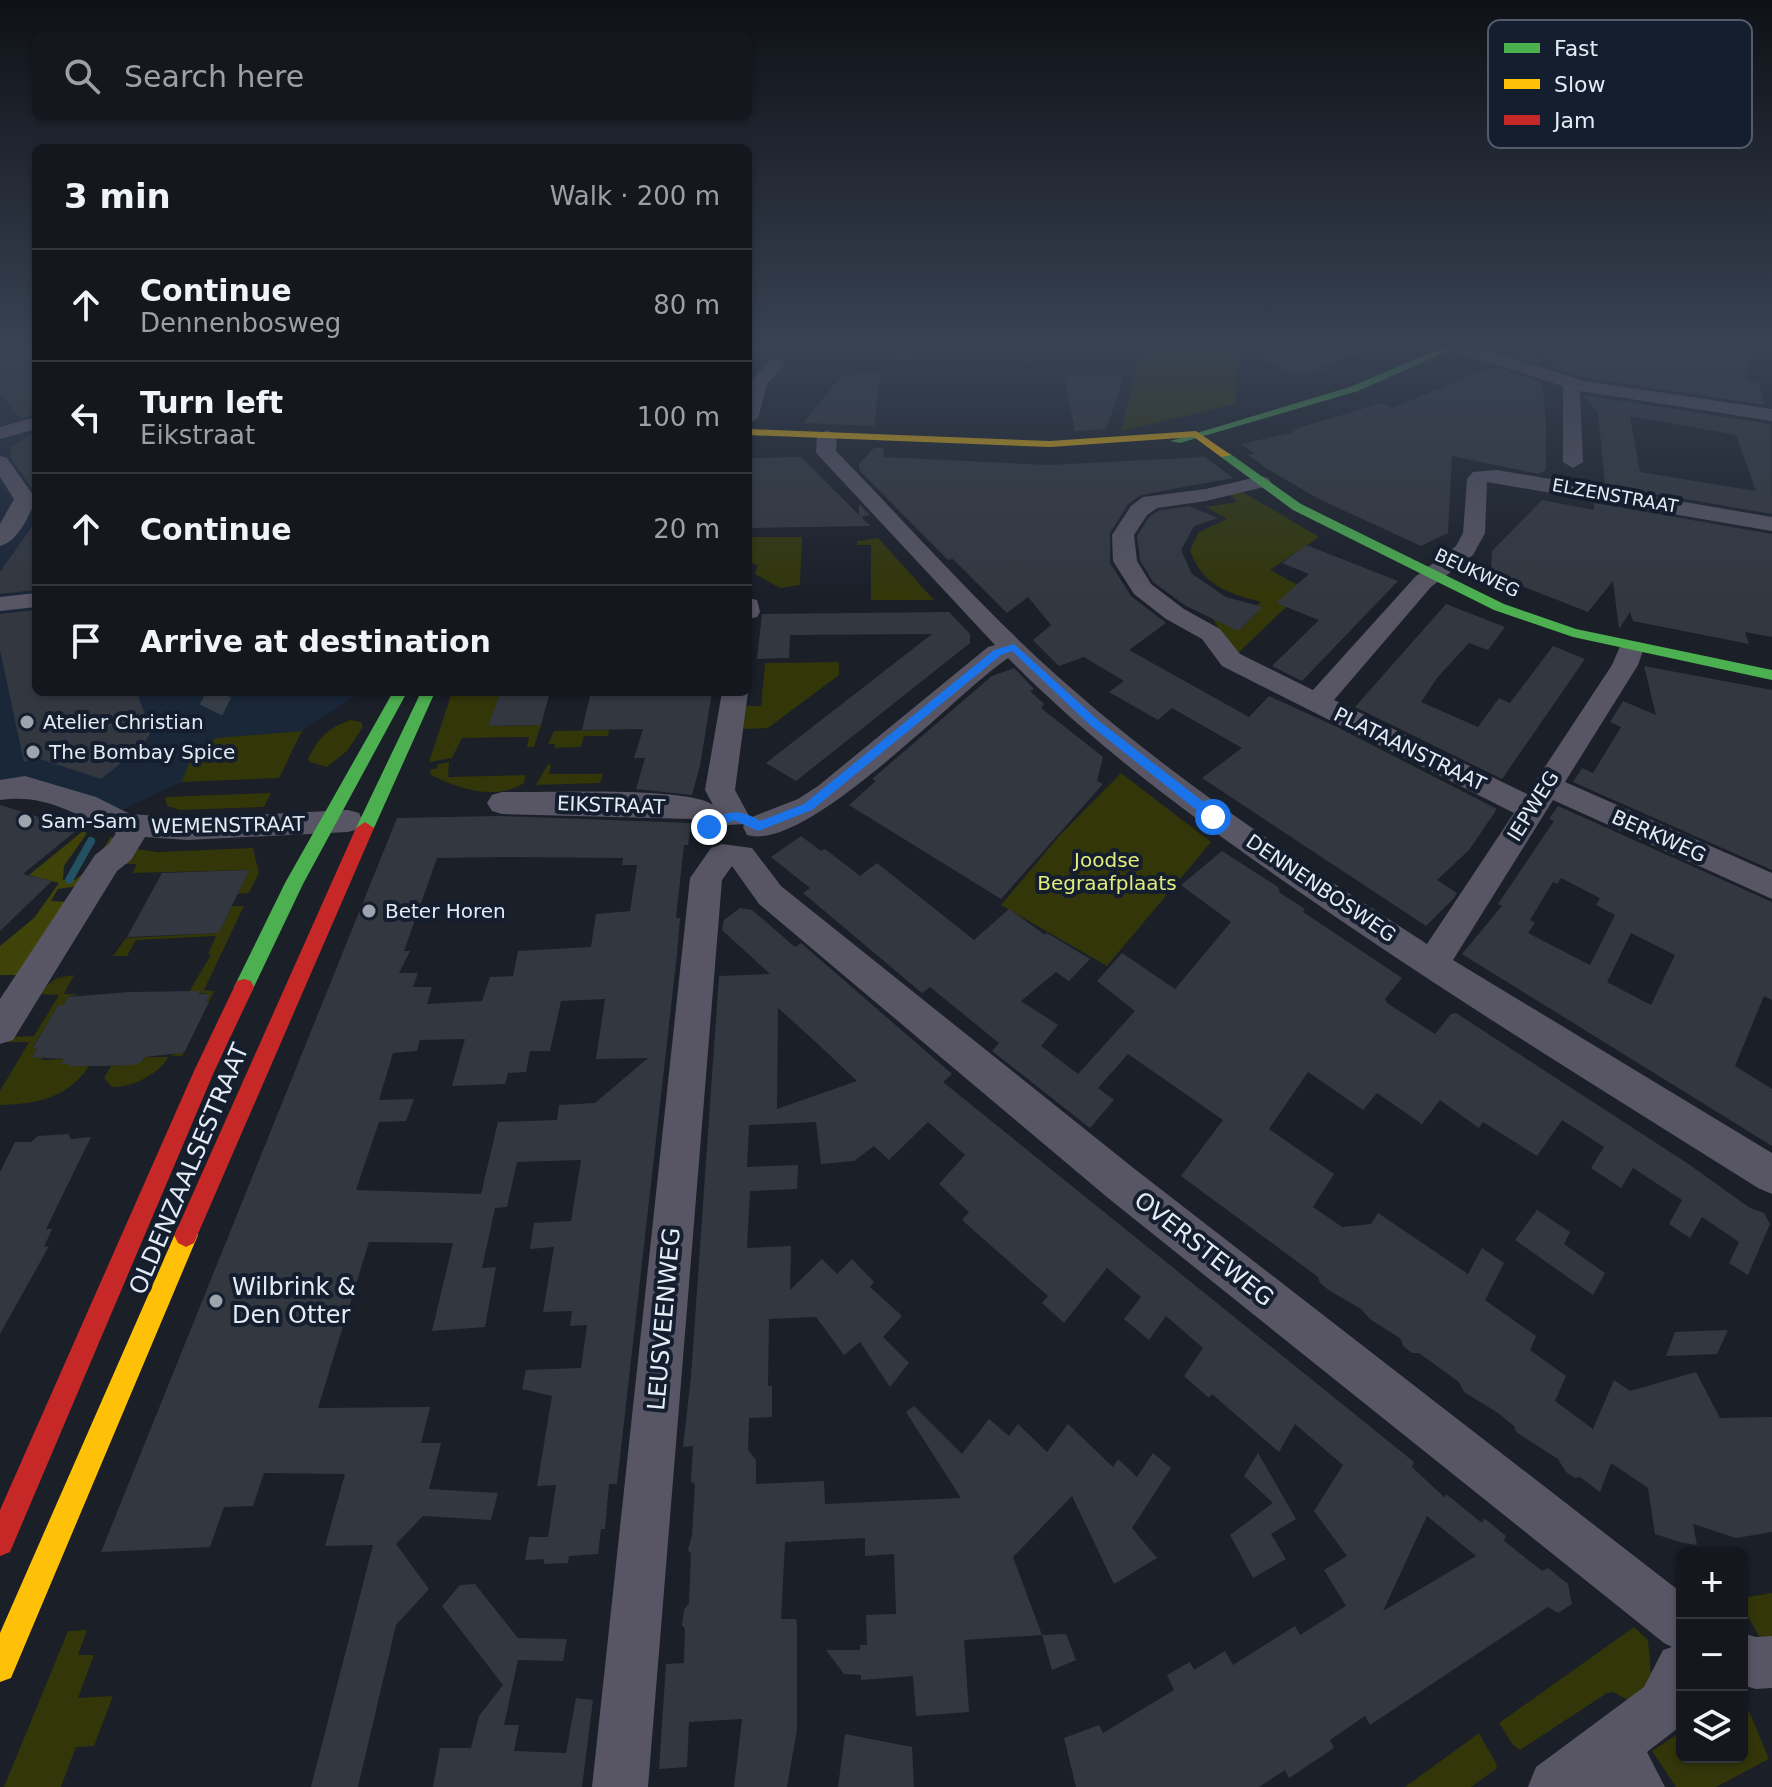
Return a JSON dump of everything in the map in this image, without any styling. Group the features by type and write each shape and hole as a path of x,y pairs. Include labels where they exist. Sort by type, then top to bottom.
{"main road":[{"path":"752,441 1050,444 1196,434 1216,428"},
{"path":"752,432 827,440"},
{"name":"BEUKWEG","path":"1196,434 1297,507 1434,576 1514,612 1573,633 1631,648 1772,675"},
{"name":"OLDENZAALSESTRAAT","path":"0,1542 204,1071 294,883 398,696"},
{"name":"OLDENZAALSESTRAAT","path":"0,1667 331,900 426,696"}],"street":[{"path":"1572,428 1573,462"},
{"name":"DENNENBOSWEG","path":"827,440 826,452 1014,647 1095,724 1168,782 1213,817 1433,963 1772,1175"},
{"path":"0,462 28,508 0,539"},
{"name":"ELZENSTRAAT","path":"1434,576 1465,550 1474,533 1477,479 1487,475 1772,524"},
{"path":"1261,482 1206,495 1151,502 1139,511 1123,535 1125,561 1142,589 1175,614 1211,634 1231,660 1315,704"},
{"name":"PLATAANSTRAAT","path":"1434,576 1423,582 1315,704 1539,797"},
{"path":"0,604 32,600"},
{"path":"734,696 720,790 734,836 808,807 997,653 1014,647"},
{"name":"IEPWEG","path":"1433,963 1625,665 1631,648"},
{"name":"WEMENSTRAAT","path":"0,790 25,786 86,805 125,825 136,826 187,829 369,820"},
{"name":"BERKWEG","path":"1539,797 1772,887"},
{"name":"EIKSTRAAT","path":"502,803 659,805 699,809 734,836"},
{"path":"0,1029 106,863 120,852 136,826"},
{"name":"OVERSTEWEG","path":"734,836 770,895 1122,1184 1676,1620"},
{"name":"LEUSVEENWEG","path":"620,1787 706,878 734,836"},
{"path":"1748,1661 1772,1662"},
{"path":"1556,1787 1625,1766 1676,1681"}],"shaded area":[{"path":"0,428 32,428 32,696 355,696 301,731 215,739 197,748 181,782 101,820 27,793 0,796"}],"green space":[{"path":"1241,491 1319,537 1270,570 1305,589 1235,656 1213,619 1232,628 1241,628 1259,611 1253,608 1261,602 1217,586 1201,572 1190,550 1199,532 1227,519 1206,507 1237,502 1229,494"},
{"path":"752,537 802,537 800,585 780,588 755,574 758,566 752,563"},
{"path":"878,538 934,600 871,600 871,545 857,545 857,541"},
{"path":"839,662 839,675 768,728 743,729 744,706 761,706 765,663"},
{"path":"451,696 500,696 489,726 541,725 534,747 527,747 529,737 462,738 452,758 429,762"},
{"path":"350,720 361,722 363,727 347,751 327,767 310,762 308,759 320,739"},
{"path":"609,730 608,736 584,736 581,747 554,748 555,744 548,744 554,731"},
{"path":"302,731 279,778 181,782 195,750 216,738"},
{"path":"449,762 448,777 526,775 524,783 513,788 478,791 431,775 430,770 437,768 438,764"},
{"path":"548,764 551,765 549,774 603,774 600,783 536,785"},
{"name":"Joodse Begraafplaats","path":"1121,773 1211,842 1107,966 1001,905 1060,835"},
{"path":"271,793 264,807 180,810 167,806 165,797"},
{"path":"83,831 87,833 64,866 63,880 75,880 90,868 111,837 118,841 79,886 58,889 51,901 69,902 23,975 0,975 0,946 34,918 59,883 29,875"},
{"path":"253,848 259,873 249,893 238,894 248,870 132,873 137,864 118,864 136,849 158,852"},
{"path":"232,906 244,906 204,990 214,991 209,1002 206,1002 209,994 189,992 211,955 208,954 216,936 136,940 127,956 113,956 126,938 219,933"},
{"path":"74,975 64,994 79,994 68,997 63,1005 58,1006 33,1047 37,1048 32,1057 42,1057 41,1060 64,1059 62,1064 69,1066 89,1066 71,1085 50,1097 0,1105 0,1091 29,1042 6,1042 9,1037 34,1036 59,995 36,994 57,978"},
{"path":"144,1057 168,1057 152,1074 129,1085 112,1087 104,1078 111,1066 142,1062"},
{"path":"1772,1593 1772,1644 1764,1645 1748,1617 1748,1597"},
{"path":"1634,1627 1648,1640 1651,1674 1644,1689 1628,1700 1613,1692 1607,1693 1520,1750 1513,1745 1499,1723"},
{"path":"87,1630 78,1655 94,1655 78,1698 113,1696 94,1746 76,1747 61,1787 4,1787 68,1631"},
{"path":"1748,1710 1769,1759 1716,1787 1676,1787 1652,1751 1676,1735 1676,1763 1748,1763"},
{"path":"1479,1733 1497,1765 1496,1769 1471,1787 1405,1787"}],"building":[{"path":"1074,428 1106,428 1106,429 1075,431"},
{"path":"1546,428 1546,470 1539,474 1452,456 1448,533 1421,546 1319,499 1269,470 1248,455 1255,454 1241,444 1294,432 1291,430"},
{"path":"1600,428 1632,428 1640,472 1756,491 1736,435 1699,428 1771,428 1772,514 1605,485"},
{"path":"32,434 32,488 11,459 11,447"},
{"path":"874,448 884,448 883,457 1048,465 1205,457 1233,478 1141,495 1128,504 1110,533 1110,563 1131,596 1166,623 1129,650 1249,717 1269,696 1337,727 1497,809 1469,850 1437,880 1457,893 1453,899 1426,926 1202,778 1242,748 1172,708 1158,720 1109,692 1124,681 1084,657 1059,666 1033,640 1051,625 1028,597 1007,613 953,559 948,560 859,470 859,464"},
{"path":"801,457 859,515 859,504 870,515 861,517 871,526 752,528 752,458"},
{"path":"1542,500 1594,510 1594,503 1772,534 1772,637 1745,632 1749,644 1633,621 1630,612 1619,629 1613,581 1588,612 1491,574 1492,551"},
{"path":"1189,506 1218,518 1194,526 1181,550 1192,574 1226,597 1263,607 1238,631 1186,606 1153,582 1140,560 1137,536 1149,517 1158,511"},
{"path":"32,527 32,590 0,594 0,572"},
{"path":"1306,545 1398,581 1302,681 1272,666 1319,620 1276,603 1309,574 1282,563"},
{"path":"1446,604 1505,627 1488,650 1469,643 1437,678 1421,702 1478,727 1499,698 1510,703 1553,646 1585,659 1502,779 1355,707"},
{"path":"32,610 32,696 138,696 151,732 143,745 101,779 37,758 24,762 0,650 0,614"},
{"path":"949,612 970,634 970,643 796,781 766,763 932,634 790,635 789,658 757,659 762,614"},
{"path":"1644,666 1772,690 1772,870 1573,782 1582,768 1593,773 1621,727 1610,722 1623,701 1656,715"},
{"path":"1014,668 1034,689 1030,691 1044,704 1041,708 1103,757 1097,781 1103,784 1001,899 849,805 876,781 872,779 992,676"},
{"path":"499,696 549,696 541,725 488,726"},
{"path":"590,696 711,696 692,795 636,789 645,758 634,758 643,729 582,730"},
{"path":"0,805 78,829 23,874 52,881 0,931"},
{"path":"1558,806 1772,902 1772,1000 1764,996 1735,1066 1772,1089 1772,1146 1462,954 1502,906 1498,904 1554,821 1549,819","holes":["1561,878 1600,898 1596,905 1615,915 1590,965 1528,933 1535,923 1530,920 1553,882 1557,884","1631,933 1675,955 1651,1005 1607,982"]},
{"path":"499,816 691,823 688,845 684,845 676,918 680,918 677,954 617,1484 609,1484 605,1529 601,1529 598,1554 569,1556 568,1563 544,1564 544,1559 525,1560 529,1537 548,1537 556,1485 537,1486 552,1396 522,1389 526,1370 581,1368 587,1325 570,1326 572,1311 543,1312 554,1247 530,1249 534,1223 571,1221 581,1160 517,1162 507,1207 495,1208 482,1268 496,1267 485,1327 432,1331 453,1243 369,1242 318,1408 430,1407 421,1443 441,1443 429,1489 498,1493 491,1520 423,1516 396,1544 429,1589 396,1625 358,1787 311,1787 373,1545 325,1546 345,1474 264,1473 253,1506 224,1507 210,1547 101,1552 397,818","holes":["437,858 623,858 622,865 637,865 630,911 596,914 591,947 518,951 513,976 490,977 482,1001 427,1004 432,987 413,987 418,973 399,973 410,951 404,951","605,999 596,1059 648,1058 595,1103 559,1105 557,1120 498,1122 481,1194 356,1190 379,1122 406,1121 414,1099 379,1100 393,1053 417,1051 420,1040 465,1039 452,1086 505,1084 508,1073 526,1072 530,1051 550,1051 561,1001"]},
{"path":"801,836 821,851 825,849 860,876 877,863 974,940 1009,909 1045,935 1047,933 1090,959 1069,981 1056,972 1021,1001 1058,1025 1041,1046 1078,1074 1135,1011 1097,981 1122,953 1175,989 1231,922 1181,885 1222,851 1278,887 1280,893 1305,909 1303,912 1402,978 1385,999 1387,1003 1435,1034 1451,1014 1456,1013 1687,1163 1750,1208 1764,1213 1770,1224 1748,1275 1729,1263 1739,1242 1702,1217 1690,1238 1669,1224 1682,1200 1633,1168 1621,1188 1591,1168 1604,1147 1562,1120 1537,1156 1483,1122 1479,1128 1440,1100 1422,1124 1377,1093 1363,1110 1308,1072 1269,1129 1334,1174 1313,1207 1342,1227 1371,1224 1378,1213 1468,1274 1482,1248 1504,1263 1485,1300 1536,1336 1530,1350 1566,1376 1555,1401 1593,1429 1614,1380 1630,1391 1696,1372 1720,1418 1772,1417 1772,1532 1736,1538 1693,1524 1697,1545 1683,1543 1655,1534 1648,1488 1611,1463 1600,1492 1580,1477 1575,1478 1566,1472 1558,1459 1516,1432 1514,1426 1498,1413 1464,1392 1459,1382 1419,1353 1412,1353 1403,1346 1401,1339 1370,1319 1361,1309 1330,1291 1318,1277 1181,1176 1223,1120 1128,1054 1098,1088 1114,1100 1090,1128 992,1051 999,1043 930,987 922,993 803,893 810,888 771,857"},
{"path":"249,870 219,933 127,937 162,873"},
{"path":"740,908 752,910 795,947 801,943 952,1074 943,1082 1414,1462 1412,1467 1445,1498 1446,1494 1482,1523 1484,1518 1506,1536 1504,1541 1542,1571 1548,1568 1568,1584 1572,1604 1558,1613 1548,1607 1370,1725 1365,1716 1330,1740 1334,1748 1289,1778 1285,1770 1259,1787 1076,1787 1064,1738 1099,1725 1103,1733 1174,1690 1167,1675 1190,1662 1194,1670 1225,1651 1233,1665 1295,1626 1300,1635 1346,1606 1324,1570 1347,1556 1314,1511 1343,1465 1295,1424 1279,1452 1212,1394 1209,1398 1184,1376 1203,1348 1166,1316 1149,1340 1124,1319 1141,1297 1107,1268 1064,1323 1042,1303 1048,1296 962,1220 969,1212 939,1184 965,1155 928,1122 889,1160 874,1146 854,1161 821,1164 816,1122 749,1125 747,1167 798,1165 797,1189 750,1191 747,1248 791,1246 790,1290 822,1259 837,1274 852,1259 874,1282 870,1287 902,1316 883,1337 909,1363 890,1387 860,1342 844,1355 816,1317 769,1319 768,1386 772,1386 772,1417 749,1418 748,1450 756,1460 756,1484 824,1481 825,1504 961,1498 906,1412 914,1406 962,1454 989,1419 1009,1436 1018,1424 1047,1452 1068,1424 1113,1467 1118,1459 1137,1477 1153,1453 1171,1468 1132,1528 1157,1558 1114,1584 1072,1496 1013,1557 1042,1635 964,1640 969,1712 916,1716 913,1676 861,1680 861,1675 844,1674 826,1650 860,1650 860,1645 867,1645 866,1615 896,1614 894,1554 865,1556 865,1538 785,1542 781,1619 796,1619 797,1626 797,1729 787,1787 734,1787 742,1719 689,1722 687,1767 659,1769 666,1664 684,1663 685,1629 682,1625 684,1610 689,1603 691,1554 688,1550 695,1485 691,1481 693,1446 683,1447 691,1376 719,976 770,974 722,930 724,920","holes":["778,1008 820,1046 857,1081 777,1109","1427,1516 1476,1556 1383,1611"]},
{"path":"200,991 199,994 210,994 206,1002 209,1002 185,1051 181,1053 144,1057 142,1062 132,1065 102,1066 68,1066 70,1064 61,1064 64,1059 32,1057 37,1048 33,1048 58,1005 63,1005 68,997"},
{"path":"68,1134 71,1139 91,1137 46,1229 52,1229 44,1247 49,1246 0,1334 0,1172 15,1142 31,1142 38,1136"},
{"path":"1537,1210 1570,1232 1564,1244 1605,1273 1593,1295 1515,1240"},
{"path":"1728,1330 1717,1354 1666,1356 1675,1332"},
{"path":"1258,1453 1296,1519 1271,1534 1286,1559 1253,1578 1230,1535 1273,1503 1244,1476"},
{"path":"475,1584 518,1638 567,1639 563,1661 518,1660 504,1725 519,1725 514,1751 566,1753 576,1698 593,1700 582,1787 433,1787 440,1748 471,1748 479,1716 503,1685 442,1606 460,1585"},
{"path":"1066,1634 1076,1660 1052,1670 1042,1635"},
{"path":"845,1734 912,1747 914,1787 838,1787"}],"waterway":[{"path":"69,880 91,841"}],"tunnel":[{"path":"211,710 218,696"}],"traffic: fast":[{"path":"1176,441 1219,428"},
{"path":"1225,455 1297,507 1499,607 1573,633 1772,675"},
{"path":"244,987 294,883 398,696"},
{"path":"365,828 426,696"}],"traffic: slow":[{"path":"752,432 1050,444 1196,434 1225,455"},
{"path":"0,1667 186,1235"}],"traffic: jam":[{"path":"186,1235 365,828"},
{"path":"0,1542 204,1071 244,987"}],"place":[{"name":"Atelier Christian","path":"27,722"},
{"name":"The Bombay Spice","path":"33,752"},
{"name":"Sam-Sam","path":"25,821"},
{"name":"Beter Horen","path":"369,911"},
{"name":"Wilbrink & Den Otter","path":"216,1301"}],"route":[{"path":"709,827 723,818 734,816 753,821 758,827 808,807 997,653 1014,647 1095,724 1213,817"}]}
